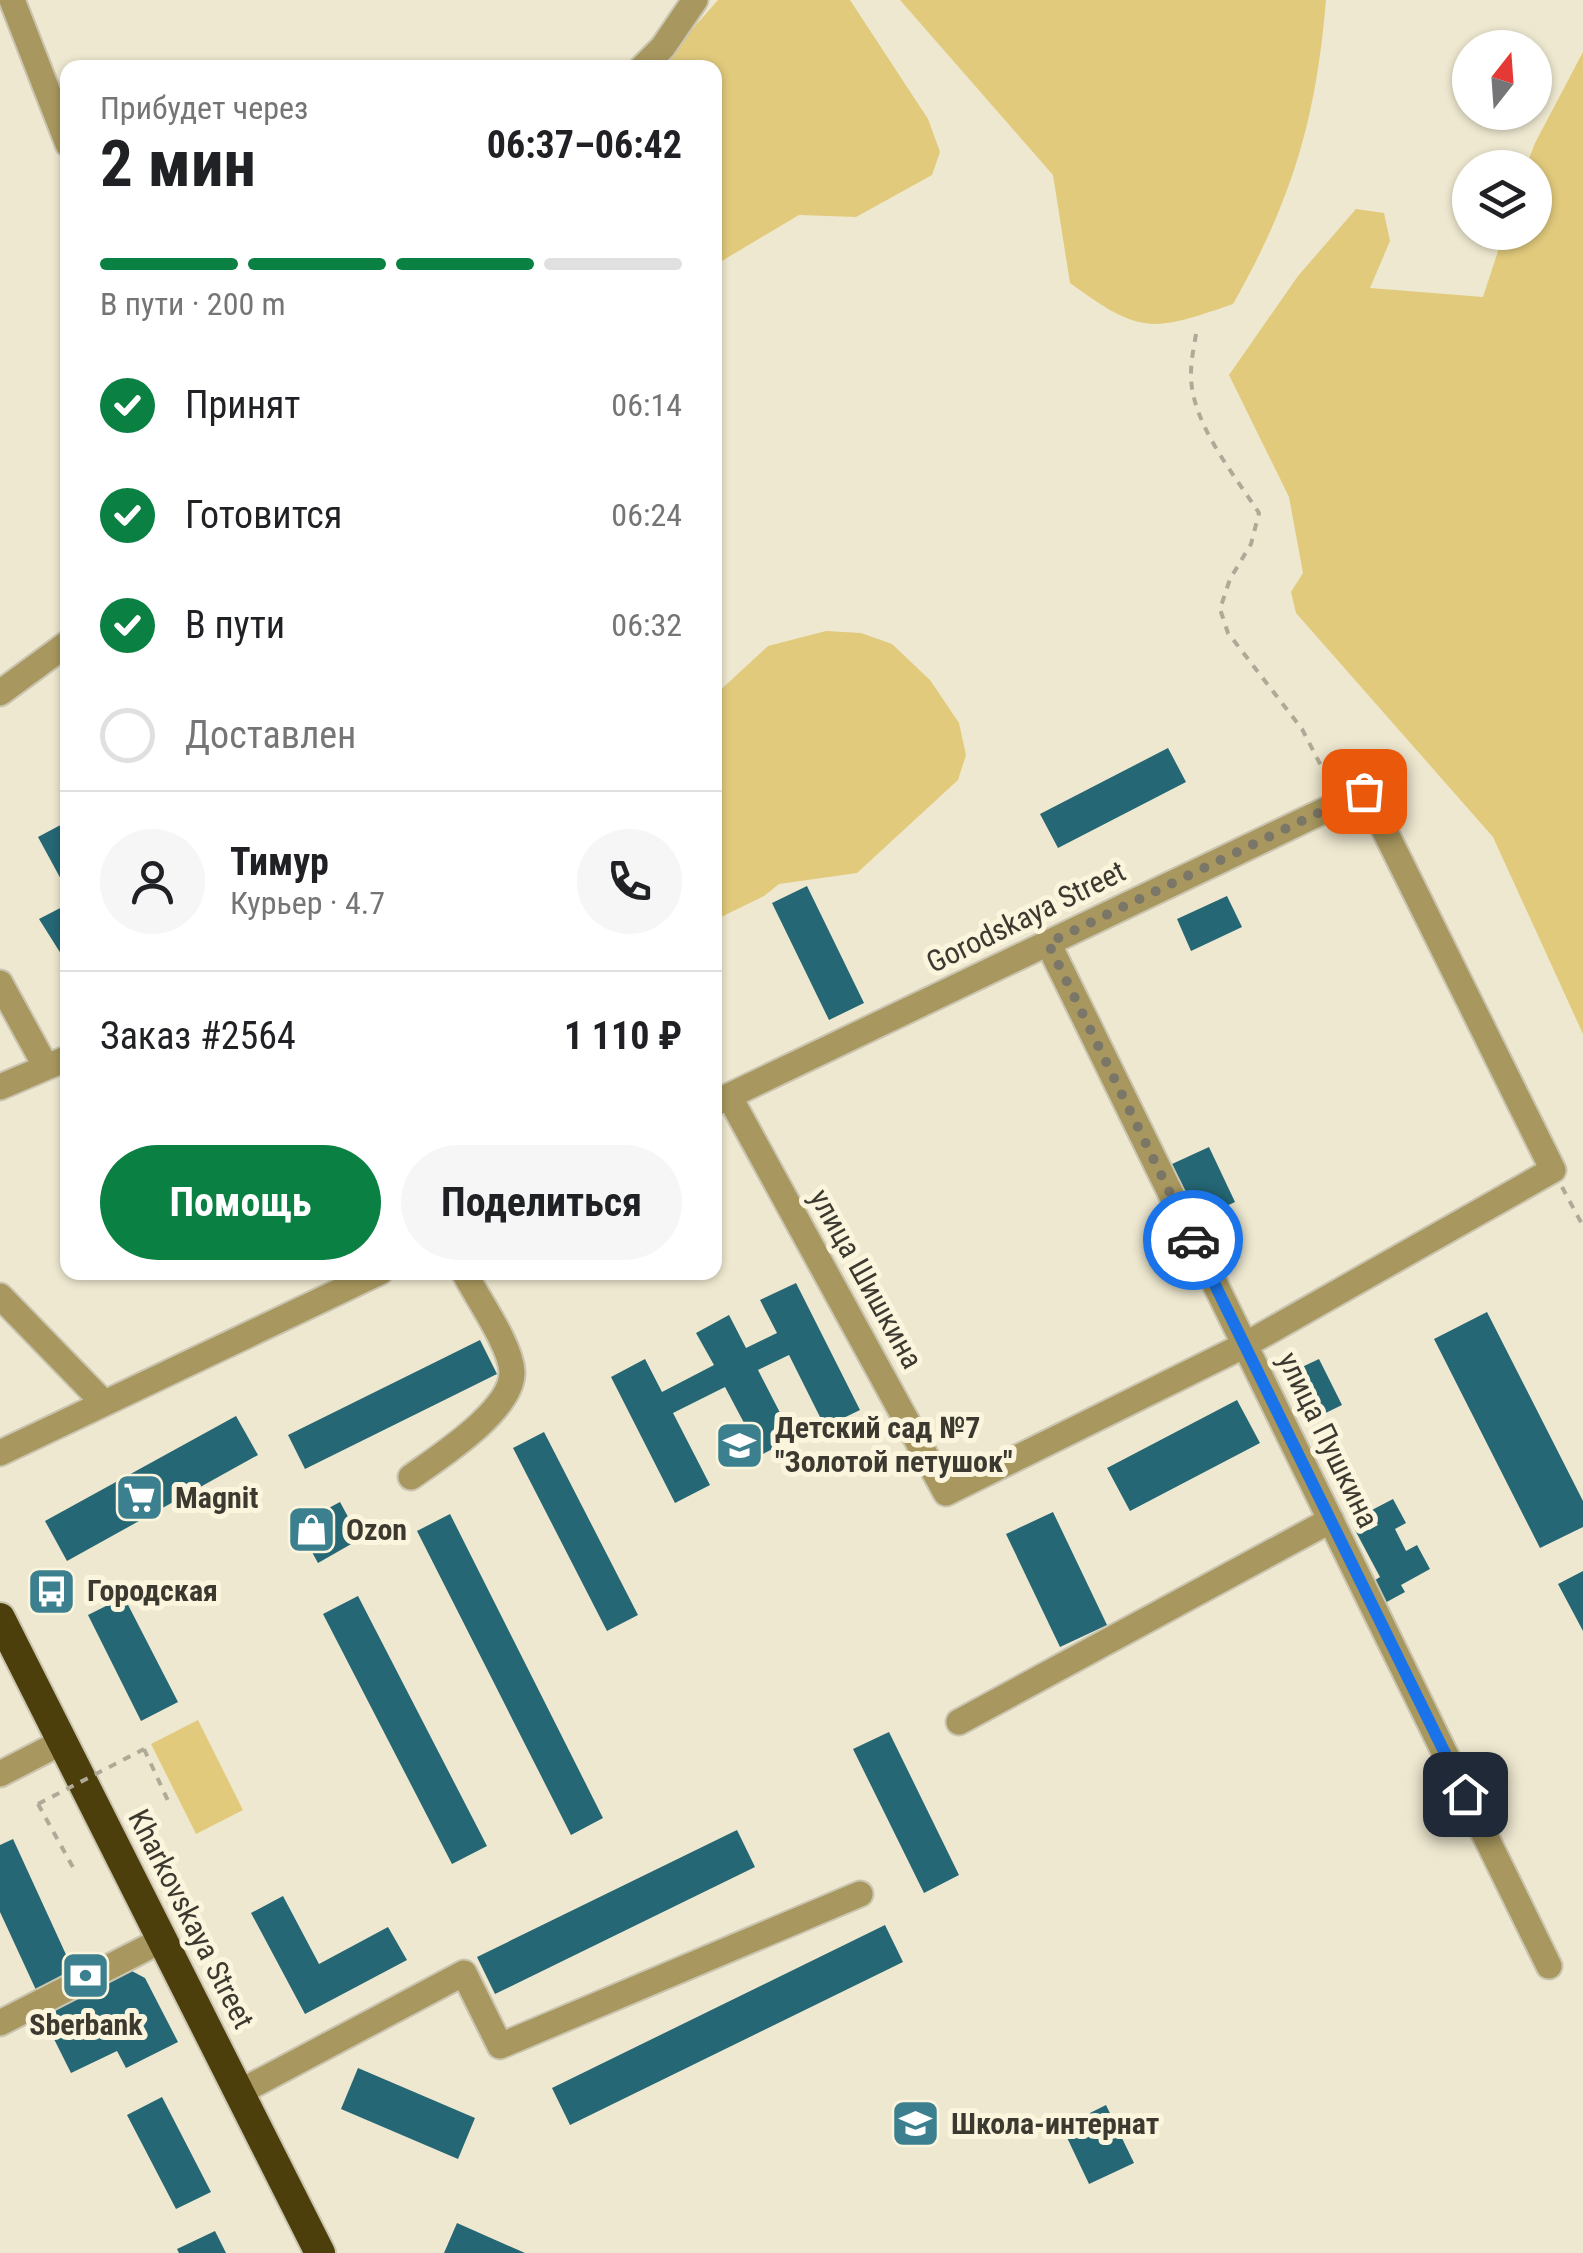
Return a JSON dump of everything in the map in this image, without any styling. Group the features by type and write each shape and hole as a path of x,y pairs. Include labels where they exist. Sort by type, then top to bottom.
{"highway":[{"name":"Kharkovskaya Street","path":"0,1618 320,2253"}],"street":[{"path":"12,0 60,123"},
{"path":"650,60 695,0"},
{"path":"0,692 60,650"},
{"name":"Gorodskaya Street","path":"722,1100 1364,791 1553,1170"},
{"name":"улица Пушкина","path":"1048,943 1550,1966"},
{"path":"0,983 57,1062 0,1087"},
{"name":"улица Шишкина","path":"722,1100 946,1493 1245,1345"},
{"path":"1245,1345 1553,1170"},
{"path":"0,1453 363,1280"},
{"path":"411,1477 461,1442 497,1406 512,1376 510,1359 468,1280"},
{"path":"0,1296 103,1402"},
{"path":"960,1722 1331,1520"},
{"path":"0,1774 62,1742"},
{"path":"240,2092 464,1973 500,2046 860,1894"},
{"path":"0,2024 162,1940"}],"path":[{"path":"1196,334 1191,375 1194,398 1209,432 1260,513 1251,544 1230,580 1220,608 1228,634 1302,728 1340,802"},
{"path":"1553,1170 1583,1226"},
{"path":"75,1871 38,1804 144,1749 170,1805"}],"shaded area":[{"path":"718,0 850,0 928,119 940,152 932,175 856,217 799,215 722,261 722,60 665,60"},
{"path":"900,0 1326,0 1316,84 1298,158 1271,230 1233,304 1183,320 1148,324 1114,312 1070,283 1053,175"},
{"path":"1583,52 1583,1034 1493,837 1296,613 1291,592 1303,573 1289,497 1229,375 1298,276 1356,209 1384,213 1390,241 1370,288 1483,297 1498,250 1552,250 1552,150 1532,150 1542,130 1552,130 1552,111"},
{"path":"826,631 861,633 892,644 930,680 959,723 966,755 958,780 857,873 779,884 722,917 722,689 768,646"},
{"path":"198,1720 243,1810 196,1834 151,1744"}],"building":[{"path":"1168,748 1186,782 1058,848 1040,814"},
{"path":"60,825 60,877 38,837"},
{"path":"807,886 864,1003 829,1020 772,903"},
{"path":"1227,896 1242,927 1191,951 1177,919"},
{"path":"60,908 60,952 39,919"},
{"path":"1209,1147 1235,1202 1199,1219 1172,1164"},
{"path":"796,1283 860,1410 825,1427 789,1355 758,1370 793,1438 761,1455 725,1387 673,1413 710,1485 675,1503 611,1377 645,1359 662,1392 714,1365 696,1333 729,1315 746,1348 777,1333 760,1300"},
{"path":"1487,1312 1583,1501 1583,1527 1540,1548 1434,1339"},
{"path":"480,1340 497,1374 305,1469 288,1435"},
{"path":"1319,1359 1342,1405 1305,1423 1283,1376"},
{"path":"1237,1400 1260,1443 1130,1511 1107,1468"},
{"path":"236,1416 258,1455 67,1561 45,1521"},
{"path":"544,1432 638,1615 607,1631 513,1448"},
{"path":"1393,1499 1406,1523 1395,1529 1406,1551 1417,1545 1430,1569 1401,1585 1405,1592 1383,1604 1372,1582 1380,1577 1355,1530 1366,1524 1369,1530 1378,1525 1370,1511"},
{"path":"340,1502 360,1539 318,1563 297,1525"},
{"path":"1053,1512 1107,1625 1060,1647 1006,1534"},
{"path":"450,1514 603,1818 571,1835 417,1531"},
{"path":"1583,1571 1583,1631 1558,1584"},
{"path":"358,1596 487,1846 452,1864 323,1614"},
{"path":"124,1597 178,1702 141,1721 88,1615"},
{"path":"889,1732 959,1875 924,1893 853,1749"},
{"path":"737,1830 755,1867 495,1994 477,1957"},
{"path":"13,1839 74,1972 36,1990 0,1912 0,1845"},
{"path":"283,1896 319,1964 388,1927 407,1960 305,2014 251,1913"},
{"path":"885,1925 903,1962 570,2125 552,2088"},
{"path":"128,1969 145,1978 178,2042 126,2068 117,2051 71,2073 39,2009"},
{"path":"358,2068 475,2118 458,2159 341,2109"},
{"path":"162,2097 211,2192 176,2209 127,2115"},
{"path":"1106,2105 1134,2163 1089,2184 1062,2127"},
{"path":"457,2223 525,2253 444,2253"},
{"path":"215,2231 226,2253 179,2253 177,2249"}],"way so far":[{"path":"1193,1240 1048,943 1364,791"}],"place":[{"name":"Детский сад №7 \"Золотой петушок\"","path":"740,1445"},
{"name":"Magnit","path":"140,1498"},
{"name":"Ozon","path":"311,1530"},
{"name":"Городская","path":"52,1591"},
{"name":"Sberbank","path":"86,1976"},
{"name":"Школа-интернат","path":"916,2124"}],"route":[{"path":"1193,1240 1465,1794"}]}
